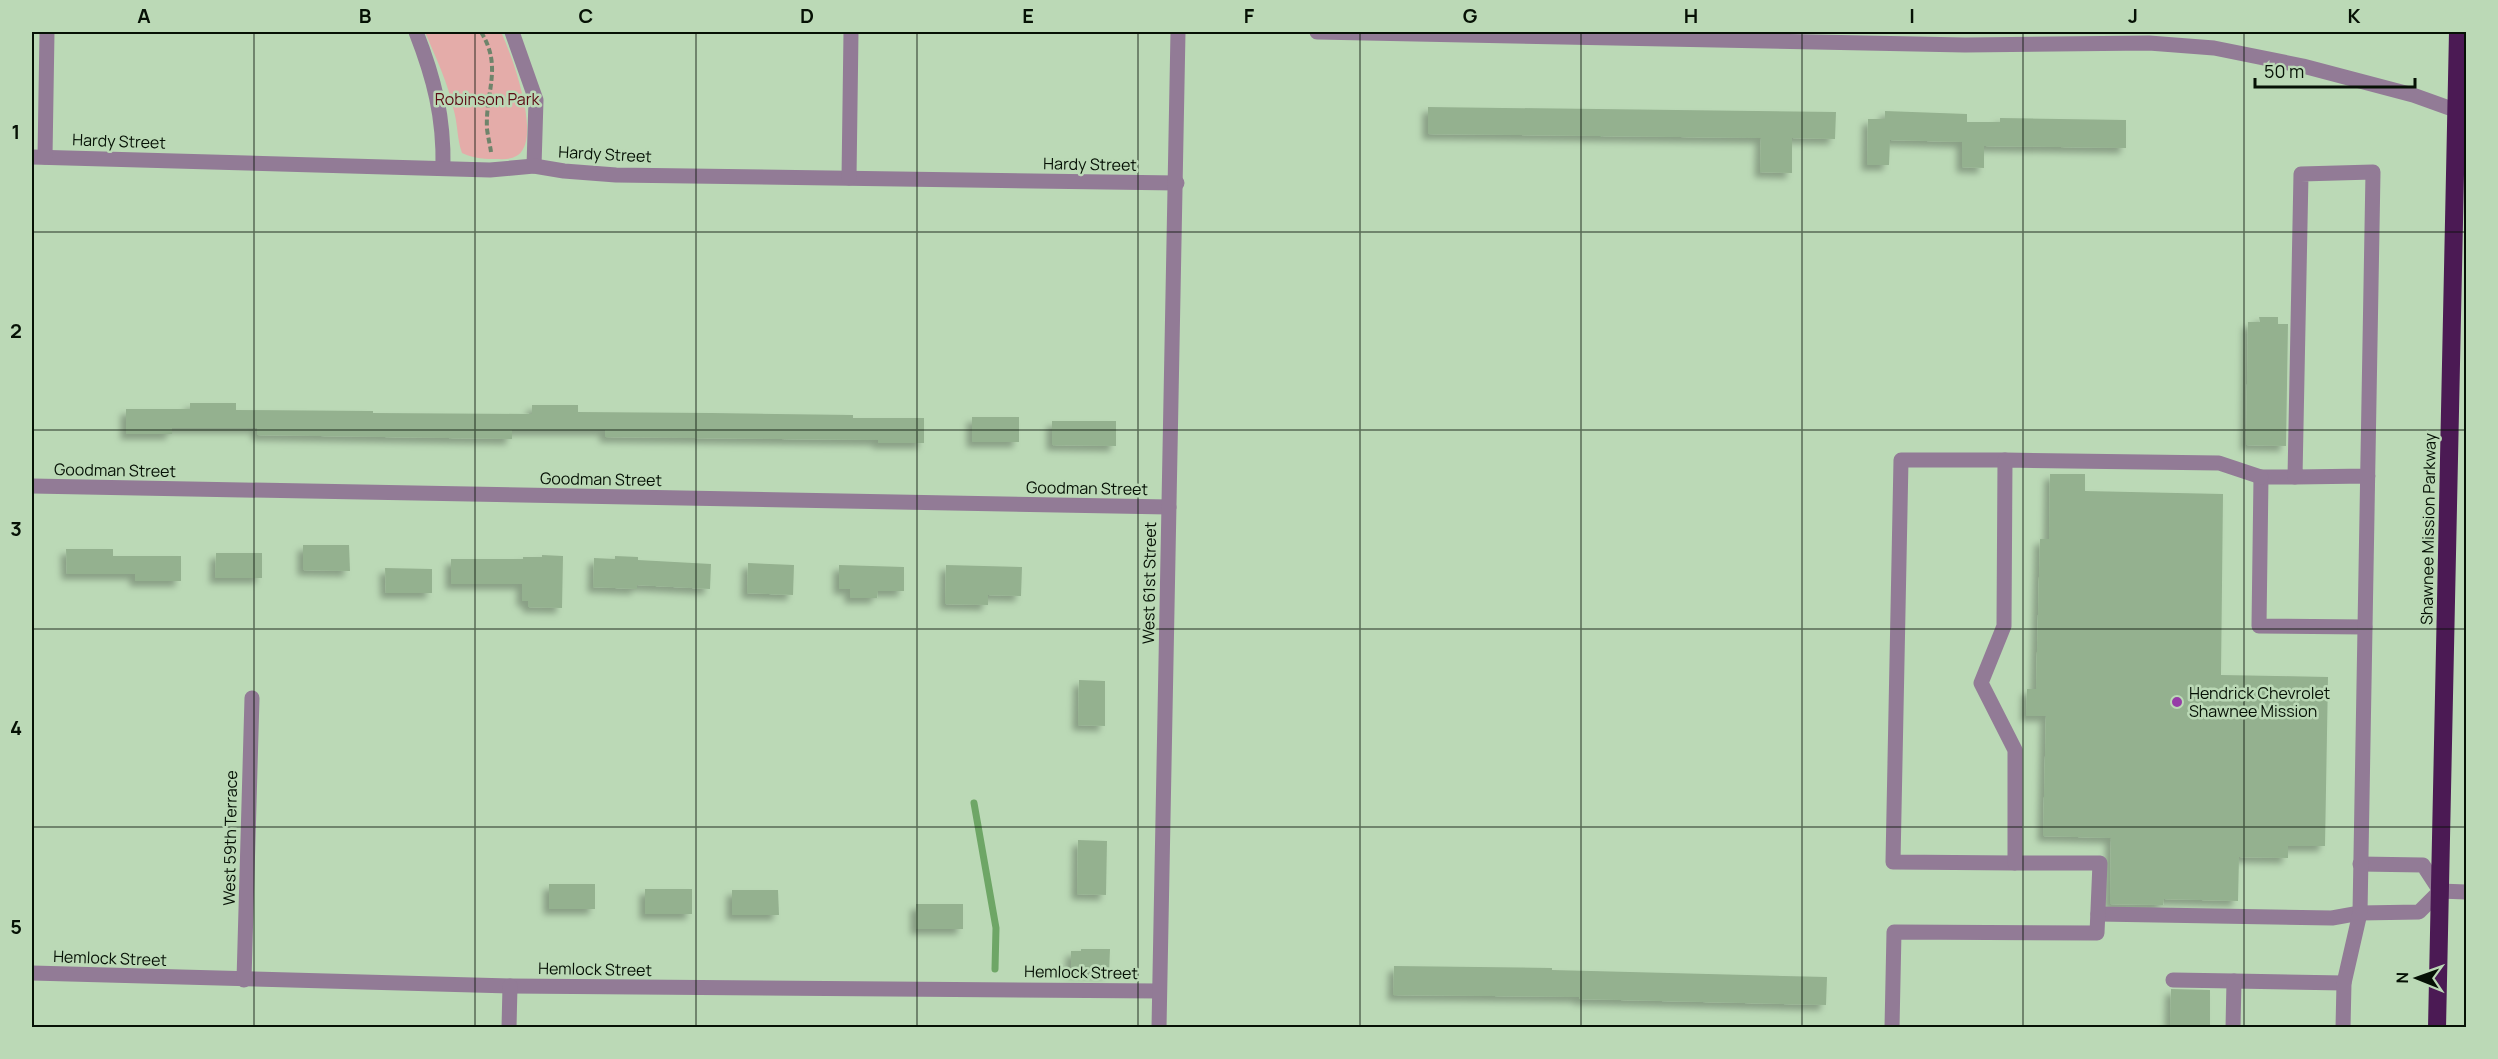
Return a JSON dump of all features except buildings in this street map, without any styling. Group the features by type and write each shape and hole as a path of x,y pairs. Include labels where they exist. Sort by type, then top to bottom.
{"highway":[{"name":"Shawnee Mission Parkway","path":"2437,1028 2462,112 2458,32"}],"street":[{"path":"38,157 47,32"},
{"path":"416,32 432,73 440,108 443,167"},
{"path":"513,32 536,100 534,166"},
{"path":"849,177 851,32"},
{"name":"West 61st Street","path":"1160,1028 1178,32"},
{"path":"1317,32 1583,34 1953,45 2019,38 2093,42 2172,38 2303,66 2413,95 2462,112"},
{"name":"Hardy Street","path":"38,157 494,170 534,166 616,175 1176,183"},
{"path":"2295,477 2301,174 2373,172 2360,913 2344,983 2343,1028"},
{"path":"1892,1028 1894,932 2097,933 2100,863 1893,862 1901,459 2219,463 2261,477 2368,476"},
{"path":"2005,460 2004,626 1981,683 2015,750 2015,863"},
{"path":"2261,477 2259,626 2365,627"},
{"name":"Goodman Street","path":"32,486 1169,507"},
{"name":"West 59th Terrace","path":"244,980 252,698"},
{"path":"2360,864 2423,865 2440,891"},
{"path":"2098,914 2332,918 2360,913 2419,912 2440,891 2466,892"},
{"name":"Hemlock Street","path":"32,973 510,986 1159,991"},
{"path":"2173,980 2344,983"},
{"path":"2232,1028 2234,981"},
{"path":"509,1028 510,986"}],"path":[{"path":"481,32 489,45 493,67 487,128 491,153"}],"green space":[{"name":"Robinson Park","path":"425,32 501,32 511,57 525,108 527,138 519,154 509,159 489,159 476,158 462,153 448,90"}],"waterway":[{"path":"974,803 996,928 995,969"}],"place":[{"name":"Hendrick Chevrolet Shawnee Mission","path":"2177,702"}]}
